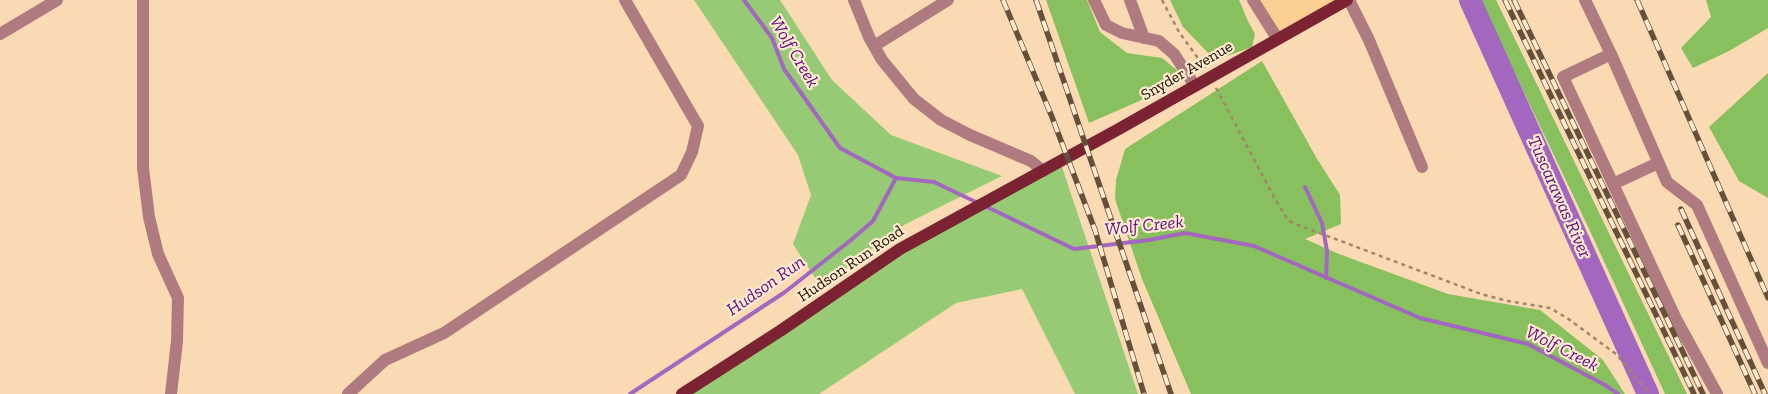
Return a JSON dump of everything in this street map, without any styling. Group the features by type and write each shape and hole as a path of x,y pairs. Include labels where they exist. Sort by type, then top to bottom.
{"main road":[{"name":"Snyder Avenue","path":"1043,171 1348,0"},
{"name":"Hudson Run Road","path":"682,394 772,336 900,248 1043,171"}],"street":[{"path":"0,34 57,0"},
{"path":"143,0 143,168 149,217 158,254 178,298 177,340 171,394"},
{"path":"348,394 386,360 444,333 681,175 692,152 698,126 625,0"},
{"path":"854,0 882,60 914,99 941,120 1030,161 1043,171"},
{"path":"874,46 948,0"},
{"path":"1094,0 1106,26 1122,33 1159,41 1174,54 1195,86"},
{"path":"1130,0 1144,38"},
{"path":"1253,0 1278,38"},
{"path":"1348,0 1369,40 1422,167"},
{"path":"1586,0 1666,182 1697,205 1768,363"},
{"path":"1611,54 1562,77 1676,320 1718,394"},
{"path":"1613,184 1658,163"}],"path":[{"path":"1162,0 1179,32 1206,69"},
{"path":"1215,86 1287,218 1293,223 1312,232 1474,291 1508,301 1550,308 1567,318 1616,354 1650,394"}],"shaded area":[{"path":"1253,0 1346,0 1277,38"}],"green space":[{"path":"694,0 780,0 832,80 891,135 1002,176 904,225 821,287 793,244 811,195 798,155"},
{"path":"1046,0 1087,0 1100,32 1127,53 1162,58 1178,71 1179,80 1167,89 1089,123"},
{"path":"1170,0 1239,0 1255,34 1252,47 1219,59 1214,59 1183,27"},
{"path":"1480,0 1496,0 1687,394 1665,394"},
{"path":"1706,0 1768,0 1768,28 1729,51 1693,68 1681,48 1711,17"},
{"path":"1262,61 1316,157 1340,195 1341,224 1305,239 1339,254 1448,294 1540,310 1603,360 1625,394 1191,394 1142,279 1115,199 1116,180 1125,149"},
{"path":"1768,73 1768,198 1739,181 1709,127"},
{"path":"1060,161 1138,394 1075,394 1022,289 956,303 819,394 682,394 878,263"}],"waterway":[{"name":"Wolf Creek","path":"744,0 772,38 784,69 840,148 896,178 934,182 978,203"},
{"name":"Tuscarawas River","path":"1470,0 1648,394"},
{"name":"Hudson Run","path":"630,394 785,292 851,240 873,221 896,178"},
{"path":"1305,187 1322,223 1327,251 1326,278"},
{"name":"Wolf Creek","path":"985,206 1074,249 1149,240 1185,233 1254,246 1420,318 1528,344 1605,385 1618,394"}],"railway":[{"path":"1003,0 1052,117 1095,230 1144,394"},
{"path":"1036,0 1171,394"},
{"path":"1505,0 1694,394"},
{"path":"1514,0 1703,394"},
{"path":"1637,0 1768,298"},
{"path":"1681,209 1765,394"},
{"path":"1678,225 1755,394"}]}
